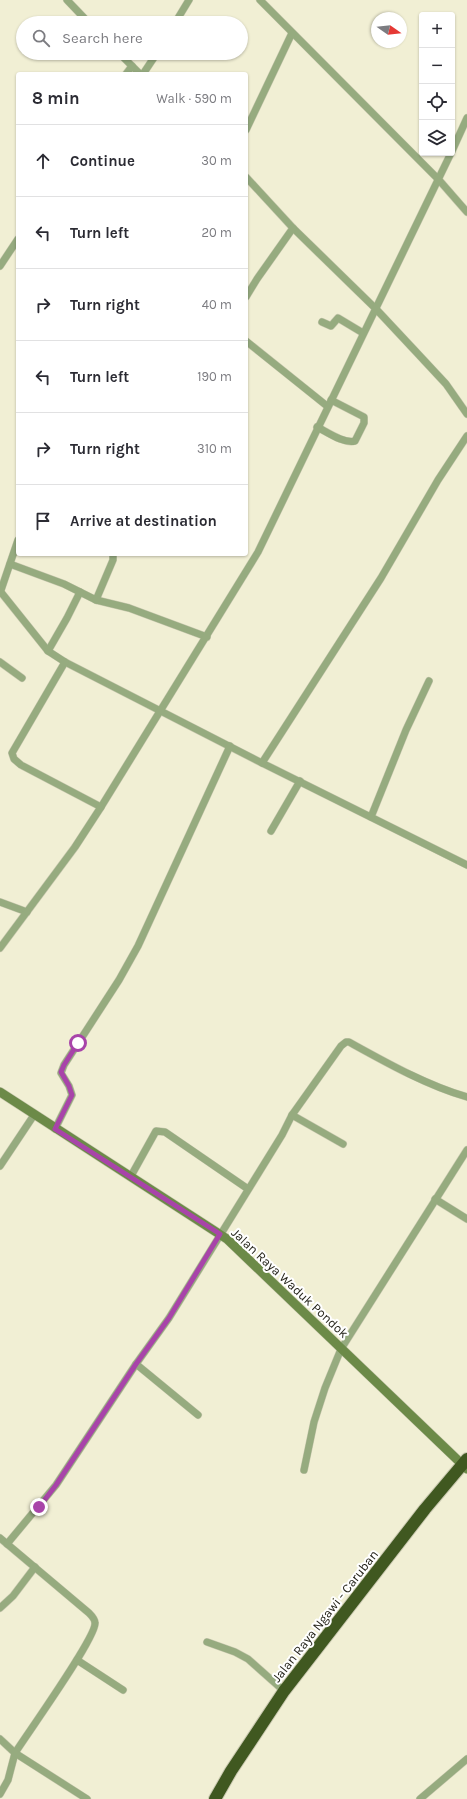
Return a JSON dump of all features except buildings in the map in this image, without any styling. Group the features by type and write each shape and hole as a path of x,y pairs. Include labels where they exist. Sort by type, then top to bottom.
{"highway":[{"name":"Jalan Raya Ngawi - Caruban","path":"215,1799 231,1771 284,1691 425,1509 465,1464"}],"street":[{"path":"67,0 82,16"},
{"path":"179,16 188,0"},
{"path":"260,0 439,180 467,212"},
{"path":"248,126 292,33"},
{"path":"126,60 138,72"},
{"path":"144,72 152,60"},
{"path":"128,72 132,66"},
{"path":"455,145 467,118"},
{"path":"0,948 101,807 258,552 317,427 450,156"},
{"path":"248,179 293,228 376,309 446,384 467,414"},
{"path":"248,294 293,228"},
{"path":"0,266 16,242"},
{"path":"322,322 330,326 338,318 363,333"},
{"path":"248,342 329,403 364,417 364,423 355,441 352,442 337,437 317,427"},
{"path":"262,763 381,578 438,480 467,436"},
{"path":"16,546 0,592 48,651 65,662 262,763 467,864"},
{"path":"96,600 113,560 113,556"},
{"path":"10,564 64,584 96,600 129,608 207,637"},
{"path":"48,651 80,592"},
{"path":"0,662 22,678"},
{"path":"65,662 12,753 14,759 21,765 101,807"},
{"path":"371,817 406,730 430,681"},
{"path":"55,1129 72,1095 61,1072 64,1065 119,980 138,946 230,746"},
{"path":"271,831 300,781"},
{"path":"0,902 27,912"},
{"path":"7,1544 56,1485 136,1364 169,1318 282,1135 292,1115 341,1046 346,1042 350,1042 404,1071 453,1093 467,1097"},
{"name":"Jalan Raya Waduk Pondok","path":"0,1092 55,1129 220,1234 237,1248 341,1349 465,1464"},
{"path":"0,1166 34,1115"},
{"path":"292,1115 343,1144"},
{"path":"131,1176 156,1131 165,1132 248,1189"},
{"path":"304,1470 314,1422 325,1388 341,1349 467,1150"},
{"path":"435,1199 467,1219"},
{"path":"136,1364 198,1415"},
{"path":"0,1538 89,1613 94,1619 95,1624 77,1660 15,1753 8,1780 0,1794"},
{"path":"0,1608 12,1596 35,1567"},
{"path":"207,1642 235,1652 248,1659 284,1691"},
{"path":"77,1660 123,1690"},
{"path":"0,1739 15,1753 87,1799"},
{"path":"420,1799 467,1758"}],"route":[{"path":"39,1507 56,1485 136,1364 169,1318 220,1234 55,1129 72,1095 61,1072 78,1043"}]}
